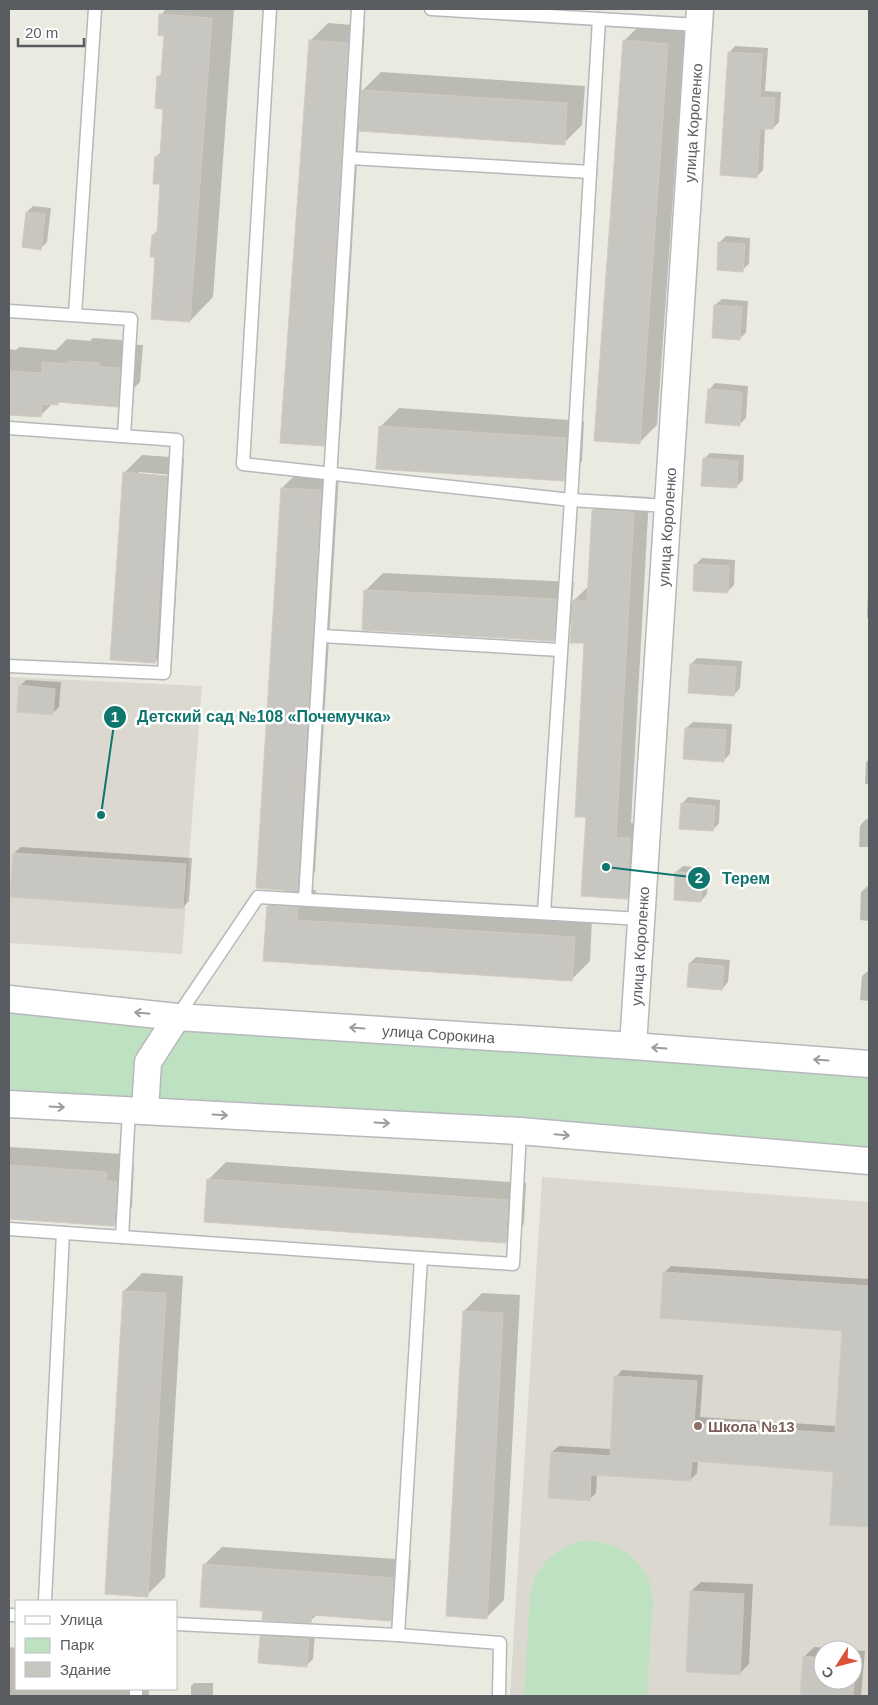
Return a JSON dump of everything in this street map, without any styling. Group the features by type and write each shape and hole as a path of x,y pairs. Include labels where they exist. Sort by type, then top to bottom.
{"street":[{"name":"улица Короленко","path":"633,1046 699,17"},
{"name":"улица Сорокина","path":"9,999 177,1017 633,1046 869,1064"},
{"path":"137,1110 148,1062 177,1017"},
{"path":"9,1104 520,1131 869,1161"}],"lane":[{"path":"75,315 95,9"},
{"path":"270,9 243,464 571,500 667,506"},
{"path":"305,899 358,9"},
{"path":"431,9 599,19 616,14 699,17"},
{"path":"544,913 571,500 599,19"},
{"path":"350,158 590,172"},
{"path":"9,311 131,319 124,436"},
{"path":"9,428 177,440 164,673 9,666"},
{"path":"322,636 560,650"},
{"path":"177,1017 258,897 640,919"},
{"path":"122,1237 137,1110"},
{"path":"9,1229 513,1264 520,1131"},
{"path":"44,1600 63,1233"},
{"path":"398,1635 421,1258"},
{"path":"178,1624 398,1635 500,1643 499,1696"}],"shaded area":[{"path":"9,677 202,686 182,954 9,943"},
{"name":"Школа №13","path":"542,1177 869,1202 868,1696 510,1696"}],"green space":[{"path":"9,999 869,1064 869,1161 9,1104"},
{"path":"583,1541 609,1544 621,1549 640,1565 647,1575 653,1601 647,1696 524,1696 532,1587 541,1568 554,1554 572,1544"}],"building":[{"path":"159,14 212,18 190,322 151,319 155,257 150,257 152,235 157,235 160,184 153,184 155,156 160,157 163,109 155,108 157,76 161,76 164,36 158,35"},
{"path":"309,40 348,43 324,446 280,443"},
{"path":"623,40 668,44 640,444 594,441"},
{"path":"728,52 762,54 760,97 775,98 773,129 760,129 757,178 720,175"},
{"path":"361,90 567,103 565,145 359,131"},
{"path":"26,212 45,214 41,250 22,247"},
{"path":"718,242 745,244 743,272 717,270"},
{"path":"714,305 742,307 740,340 712,338"},
{"path":"68,361 99,363 99,367 120,368 118,407 58,402 58,405 42,404 41,417 9,415 9,371 42,373 42,362 68,364"},
{"path":"708,389 742,392 740,426 705,423"},
{"path":"379,426 566,438 564,481 376,469"},
{"path":"703,458 738,461 737,488 701,486"},
{"path":"123,472 167,476 155,663 110,660"},
{"path":"281,488 321,490 297,891 256,888"},
{"path":"592,510 634,512 616,838 630,838 627,899 581,896 586,817 575,817 584,643 570,643 573,600 587,601"},
{"path":"694,564 729,566 728,593 693,591"},
{"path":"364,590 556,599 554,641 362,630"},
{"path":"690,664 736,667 734,696 688,693"},
{"path":"19,685 55,689 53,715 17,712"},
{"path":"685,728 726,730 724,762 683,759"},
{"path":"681,803 715,806 713,831 679,829"},
{"path":"13,853 186,864 183,909 10,897"},
{"path":"675,872 703,874 701,902 674,900"},
{"path":"267,906 298,907 297,920 575,937 572,981 263,961"},
{"path":"689,963 724,966 722,990 687,987"},
{"path":"9,1165 107,1172 106,1181 117,1182 114,1226 9,1219"},
{"path":"207,1179 508,1200 506,1243 204,1222"},
{"path":"663,1272 869,1286 869,1527 830,1525 833,1472 692,1461 690,1481 591,1475 590,1501 548,1498 551,1452 610,1456 614,1376 697,1381 694,1424 835,1433 842,1331 660,1318"},
{"path":"123,1291 166,1293 148,1597 105,1594"},
{"path":"463,1311 503,1313 487,1619 446,1616"},
{"path":"203,1564 393,1578 391,1621 312,1615 311,1623 262,1620 263,1611 200,1607"},
{"path":"690,1591 744,1594 740,1675 686,1672"},
{"path":"260,1636 309,1639 307,1667 258,1663"},
{"path":"803,1656 813,1657 813,1690 854,1690 853,1696 800,1696"}],"place":[{"name":"Детский сад №108 «Почемучка»","path":"101,815"},
{"name":"Терем","path":"606,867"},
{"name":"Школа №13","path":"698,1426"}]}
